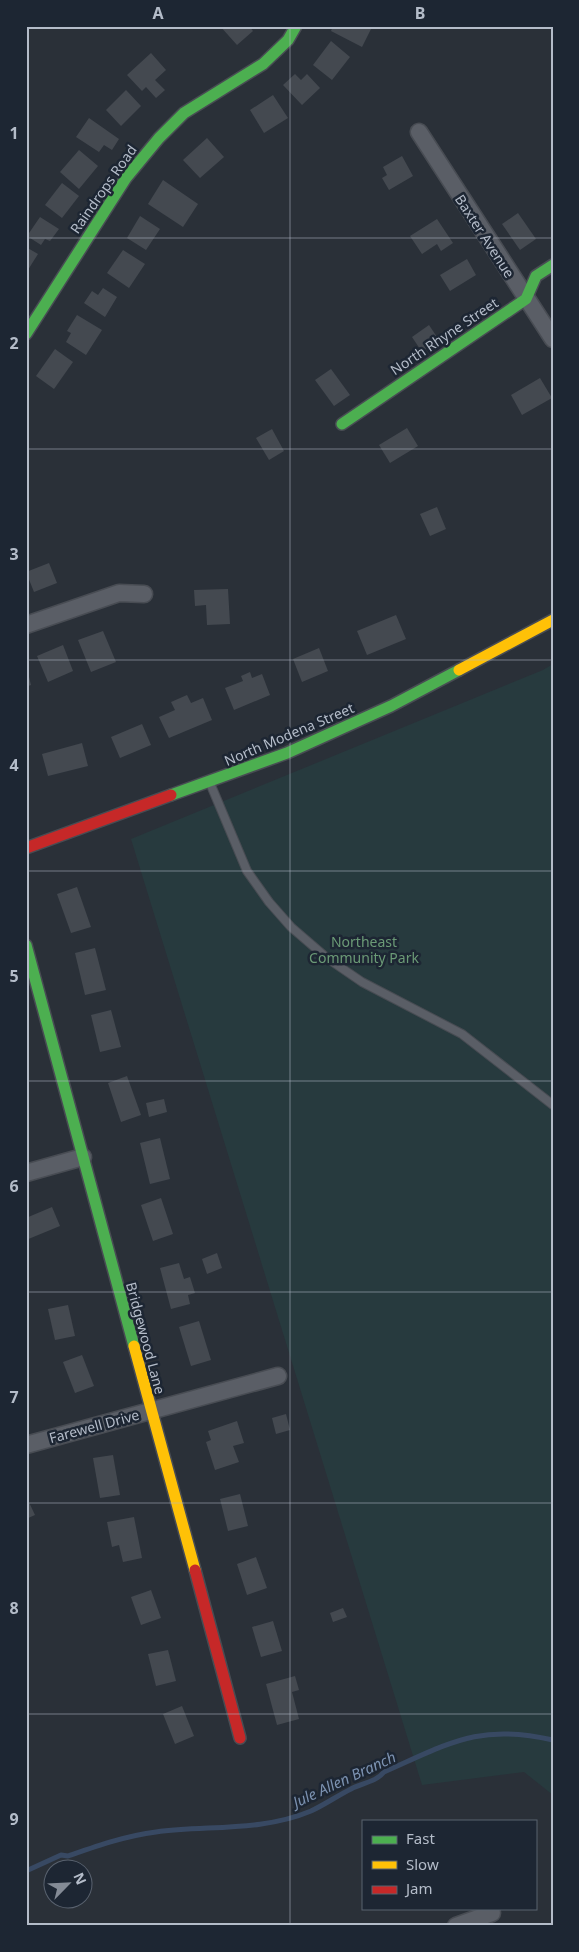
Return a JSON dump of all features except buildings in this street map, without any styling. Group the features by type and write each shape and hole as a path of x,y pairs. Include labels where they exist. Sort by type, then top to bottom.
{"street":[{"name":"Raindrops Road","path":"26,334 126,178 159,138 184,113 263,64 288,40 296,26"},
{"name":"Baxter Avenue","path":"419,132 553,339"},
{"path":"526,299 536,276 553,265"},
{"name":"North Rhyne Street","path":"342,424 526,299"},
{"path":"26,625 119,593 144,594"},
{"name":"North Modena Street","path":"26,848 210,783 287,753 391,706 553,620"},
{"name":"Bridgewood Lane","path":"26,945 150,1411 240,1738"},
{"path":"26,1173 83,1157"},
{"name":"Farewell Drive","path":"26,1445 278,1376"},
{"path":"456,1926 492,1913"}],"lane":[{"path":"210,783 248,871 269,902 291,927 327,958 362,982 462,1034 553,1105"}],"green space":[{"name":"Northeast Community Park","path":"553,664 553,1795 524,1772 422,1785 131,839 543,670"}],"waterway":[{"name":"Jule Allen Branch","path":"26,1871 61,1855 68,1856 133,1836 175,1830 253,1825 292,1818 316,1809 351,1789 377,1778 384,1772 428,1752 466,1739 484,1735 505,1734 527,1735 553,1740"}],"traffic: fast":[{"path":"26,334 126,178 159,138 184,113 263,64 288,40 296,26"},
{"path":"342,424 526,299 536,276 553,265"},
{"path":"171,795 287,753 391,706 459,670"},
{"path":"26,945 134,1346"}],"traffic: slow":[{"path":"459,670 553,620"},
{"path":"134,1346 195,1570"}],"traffic: jam":[{"path":"26,848 171,795"},
{"path":"195,1570 240,1738"}]}
